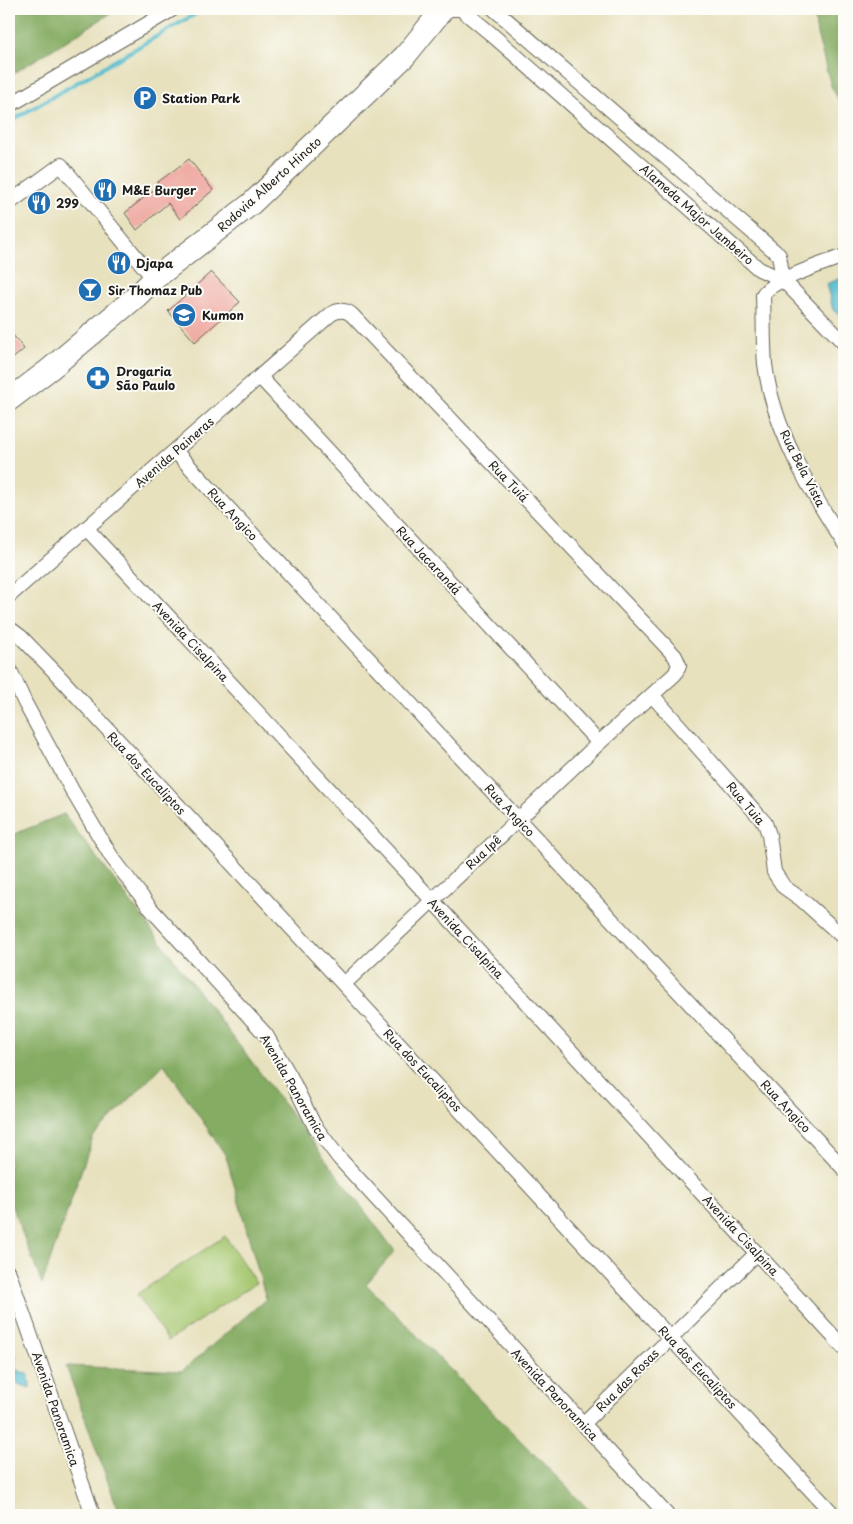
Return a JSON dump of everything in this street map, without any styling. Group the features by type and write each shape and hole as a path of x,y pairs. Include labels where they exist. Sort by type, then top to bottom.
{"main road":[{"path":"406,56 422,9"},
{"name":"Rodovia Alberto Hinoto","path":"9,400 50,369 137,296 154,279 250,204 406,56 443,9"}],"street":[{"path":"9,103 15,102 173,9"},
{"name":"Alameda Major Jambeiro","path":"443,9 461,9 759,269 783,280"},
{"name":"Alameda Major Jambeiro","path":"494,9 779,255 783,280"},
{"path":"524,63 538,47"},
{"path":"9,203 61,165 154,279"},
{"path":"844,256 783,280 844,343"},
{"name":"Rua Bela Vista","path":"783,280 764,292 763,295 765,364 772,398 785,436 804,476 844,543"},
{"name":"Avenida Paineras","path":"9,596 331,314 342,310"},
{"name":"Rua Tuiá","path":"342,310 352,315 675,656"},
{"name":"Rua Jacarandá","path":"260,377 599,743"},
{"name":"Rua Angico","path":"175,451 844,1169"},
{"name":"Avenida Cisalpina","path":"86,529 432,900 844,1348"},
{"name":"Rua dos Eucaliptos","path":"9,628 21,636 53,670 834,1515"},
{"name":"Rua Ipê","path":"344,984 599,743 675,674 679,666 675,656"},
{"name":"Avenida Panoramica","path":"9,668 64,776 111,856 151,909 266,1035 290,1076 314,1125 339,1158 668,1515"},
{"name":"Rua Tuia","path":"652,695 765,823 769,835 774,872 784,887 801,899 844,938"},
{"name":"Rua das Rosas","path":"583,1424 757,1253"},
{"name":"Avenida Panoramica","path":"9,1274 93,1515"}],"green space":[{"path":"9,9 118,9 9,76"},
{"path":"813,9 844,9 844,109 831,86 817,34"},
{"path":"64,814 395,1251 366,1284 594,1515 120,1515 66,1366 182,1371 266,1299 226,1156 164,1064 93,1137 42,1284 9,1199 9,836"},
{"path":"225,1236 256,1283 168,1341 137,1294"}],"water":[{"path":"844,277 844,320 833,310 826,284"},
{"path":"9,1342 12,1344 16,1356 15,1369 29,1375 30,1388 9,1380"}],"building":[{"path":"189,159 213,190 180,219 168,203 137,230 125,213 156,188 154,185"},
{"path":"211,272 240,302 195,342 168,311"},
{"path":"9,330 24,349 9,362"}],"waterway":[{"path":"9,122 204,9"}],"place":[{"name":"Station Park","path":"145,98"},
{"name":"M&E Burger","path":"105,190"},
{"name":"299","path":"39,203"},
{"name":"Djapa","path":"119,263"},
{"name":"Sir Thomaz Pub","path":"90,290"},
{"name":"Kumon","path":"184,315"},
{"name":"Drogaria São Paulo","path":"98,378"}]}
